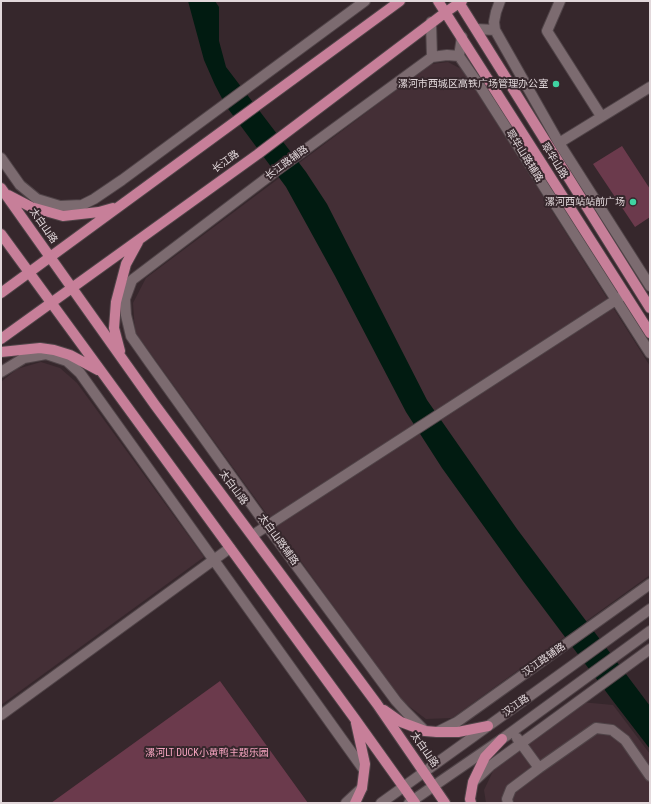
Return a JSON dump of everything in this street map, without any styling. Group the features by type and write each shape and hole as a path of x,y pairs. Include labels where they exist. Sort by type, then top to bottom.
{"main road":[{"path":"1,293 400,1"},
{"name":"翠华山路","path":"438,1 462,37 620,297 650,333"},
{"name":"翠华山路","path":"460,2 650,308"},
{"name":"长江路","path":"1,340 258,154 431,22 460,2"},
{"path":"3,191 31,207 64,216 98,212 119,207"},
{"name":"太白山路","path":"3,191 155,404 377,704 445,803"},
{"path":"1,234 355,719 412,802"},
{"path":"121,356 114,328 116,302 126,264 140,239"},
{"path":"1,352 40,348 54,350 70,355 102,372"},
{"path":"377,704 401,722 425,731 458,732 488,726"},
{"path":"355,719 364,764 362,788 355,803"},
{"path":"471,802 473,782 485,757 502,739"}],"street":[{"path":"1,158 20,185 37,199 60,206 82,205 94,199 122,180 365,1"},
{"path":"500,1 494,22 495,30 560,142 650,286"},
{"path":"560,1 547,31 601,116"},
{"path":"431,22 432,57 447,55 459,56 462,37"},
{"path":"476,30 495,30"},
{"name":"翠华山路辅路","path":"459,56 620,297 650,353"},
{"name":"长江路辅路","path":"125,298 132,280 272,174 432,57"},
{"path":"560,142 650,87"},
{"path":"253,536 620,297"},
{"name":"太白山路辅路","path":"125,298 126,315 131,336 267,526 396,701 425,731"},
{"path":"1,372 24,358 46,354 67,361 80,373 364,770"},
{"path":"1,715 230,548"},
{"name":"汉江路辅路","path":"437,732 457,722 650,584"},
{"name":"汉江路","path":"381,803 650,609"},
{"name":"汉江路","path":"412,802 512,732 650,630"},
{"path":"473,782 490,766 650,649"},
{"path":"508,803 507,799 511,789 596,728 612,730 625,740 650,776"},
{"path":"512,732 539,768"},
{"path":"346,803 362,788"}],"shaded area":[{"path":"188,1 215,1 219,7 219,41 226,67 306,172 327,204 427,400 517,529 650,706 650,749 523,581 442,468 406,412 335,276 286,187 226,106 204,60"},
{"path":"448,62 463,70 650,366 650,575 452,718 426,719 402,701 135,332 133,303 146,278 431,64"},
{"path":"41,362 60,368 77,383 204,557 1,705 1,382 17,369"},
{"path":"581,702 613,705 650,754 650,803 486,803 484,790 495,767"}],"green space":[{"path":"622,146 650,189 650,217 635,227 593,164"},
{"name":"漯河LT DUCK小黄鸭主题乐园","path":"220,681 308,803 51,803"}],"place":[{"name":"漯河市西城区高铁广场管理办公室","path":"556,84"},
{"name":"漯河西站站前广场","path":"633,202"}]}
